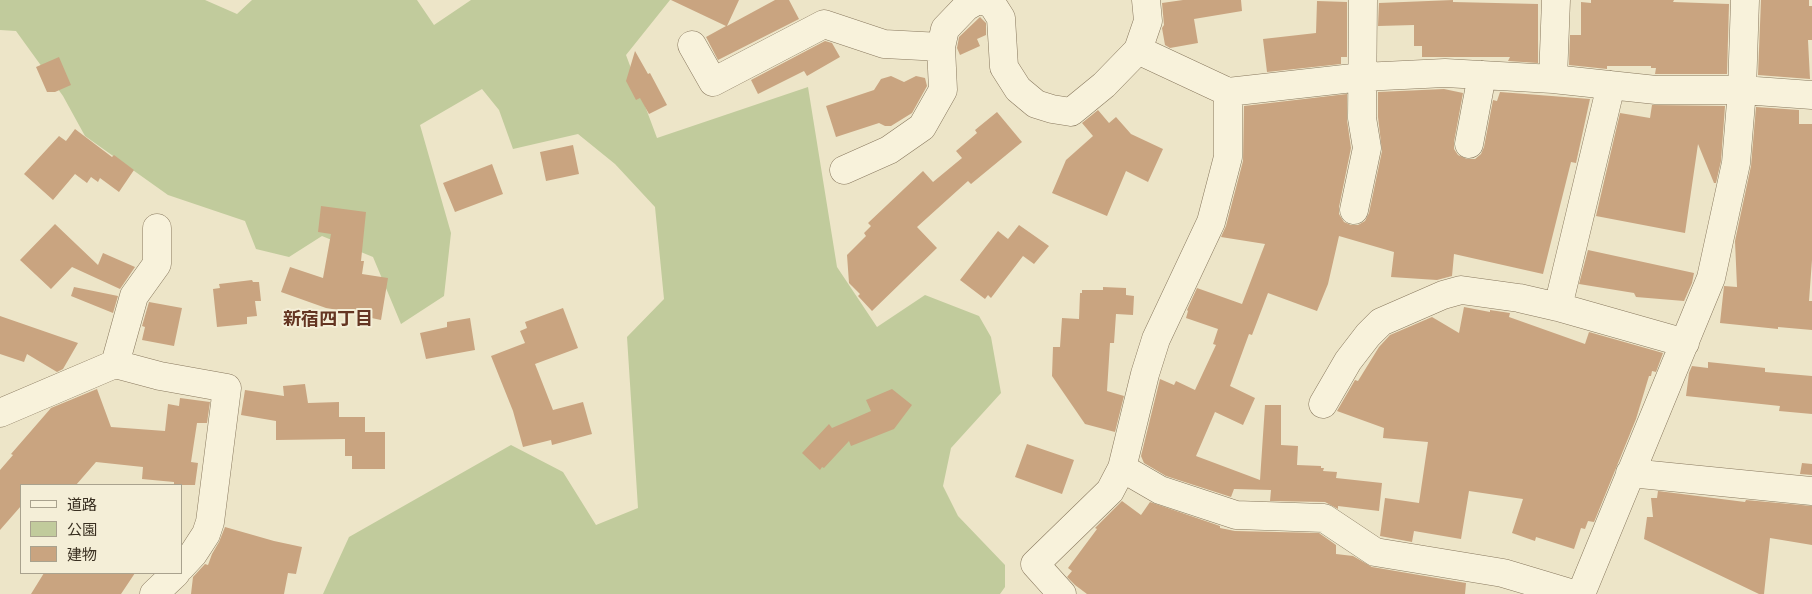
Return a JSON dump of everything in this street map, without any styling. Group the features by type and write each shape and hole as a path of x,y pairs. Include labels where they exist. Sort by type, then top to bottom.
{"street":[{"path":"844,170 889,150 922,127 943,90 941,47 945,29 966,8 979,0 992,4 1002,18 1004,67 1018,89 1036,104 1071,112 1104,85 1138,50 1148,21 1146,0"},
{"path":"1354,210 1367,148 1362,118 1363,0"},
{"path":"1553,79 1556,0"},
{"path":"1581,594 1711,278 1736,163 1742,90 1745,0"},
{"path":"692,45 713,82 824,24 884,44 941,47"},
{"path":"1138,50 1228,92 1362,77 1445,73 1553,79 1656,90 1742,90 1812,95"},
{"path":"1468,144 1482,75"},
{"path":"1558,307 1611,85"},
{"path":"1062,594 1035,564 1110,491 1122,468 1145,374 1156,339 1211,222 1228,156 1228,92"},
{"path":"116,364 134,296 157,264 158,228"},
{"path":"1323,404 1348,361 1368,334 1381,322 1443,295 1461,290 1519,298 1558,307 1685,343"},
{"path":"0,413 116,364 160,376 227,388 210,522 206,534 193,554 182,565"},
{"path":"1122,468 1160,490 1236,515 1324,518 1374,552 1503,574 1573,594"},
{"path":"1630,473 1812,491"},
{"path":"154,594 175,574"}],"green space":[{"path":"0,0 205,0 237,14 252,0 417,0 434,25 471,0 670,0 626,55 657,138 808,87 837,267 877,327 925,295 979,316 991,337 1001,393 951,448 943,486 958,516 1005,565 1005,587 1000,594 323,594 349,537 511,445 563,472 596,525 638,508 627,337 664,299 655,207 615,164 578,134 513,149 499,110 482,89 420,125 451,233 444,296 401,324 373,257 322,236 289,257 256,249 245,221 168,195 85,136 63,96 16,31 0,30"}],"building":[{"path":"671,0 739,0 727,26 775,0 789,0 799,19 718,60 706,37 726,26"},
{"path":"1183,0 1241,0 1242,11 1194,19 1198,43 1170,48 1165,45 1162,28 1164,25 1162,3"},
{"path":"1453,0 1453,2 1538,4 1538,63 1508,61 1510,57 1422,57 1422,46 1414,46 1414,25 1378,26 1379,3"},
{"path":"1591,0 1674,0 1673,2 1729,4 1727,74 1655,74 1656,68 1651,68 1651,66 1607,66 1607,69 1569,65 1570,35 1581,35 1581,2 1591,3"},
{"path":"1761,0 1809,0 1809,6 1812,6 1812,40 1808,40 1810,79 1758,75"},
{"path":"1317,1 1347,2 1347,57 1341,57 1341,64 1267,72 1263,39 1316,33"},
{"path":"980,17 986,23 986,35 977,39 980,46 960,55 957,48 959,37"},
{"path":"825,41 832,43 840,57 807,76 804,71 758,94 751,80"},
{"path":"635,51 648,74 650,73 667,105 649,114 640,98 636,100 626,81"},
{"path":"59,57 71,85 55,92 47,92 36,67"},
{"path":"891,76 904,82 916,76 925,78 927,86 912,113 891,126 879,123 836,137 826,106 874,90 881,79"},
{"path":"1444,89 1463,93 1454,149 1458,155 1467,159 1475,159 1481,154 1493,100 1497,101 1500,92 1590,99 1576,163 1571,162 1543,274 1454,254 1452,276 1437,280 1391,277 1394,252 1339,236 1328,284 1317,311 1268,293 1252,335 1249,334 1230,386 1255,398 1243,425 1215,412 1196,456 1260,480 1265,405 1281,405 1281,445 1298,446 1297,465 1321,466 1321,468 1324,468 1323,471 1337,472 1336,478 1382,483 1379,511 1338,506 1338,509 1325,502 1270,501 1271,490 1234,489 1231,497 1166,476 1144,463 1141,456 1160,379 1174,385 1176,381 1195,390 1216,345 1213,344 1218,329 1186,318 1187,310 1197,288 1242,304 1265,244 1221,237 1226,226 1243,161 1244,106 1347,94 1347,120 1351,148 1339,214 1344,222 1358,225 1365,221 1369,213 1382,151 1378,117 1378,92"},
{"path":"1652,105 1725,106 1721,161 1716,183 1714,183 1698,144 1685,233 1596,216 1620,113 1650,118"},
{"path":"1756,107 1799,110 1799,124 1812,124 1812,260 1809,301 1812,301 1812,330 1778,327 1778,329 1720,323 1724,286 1737,287 1735,241 1751,166"},
{"path":"1098,110 1109,123 1116,117 1131,134 1163,149 1148,182 1126,171 1107,216 1052,193 1066,160 1093,136 1082,123"},
{"path":"997,112 1022,142 971,184 968,181 917,227 937,248 872,311 858,296 860,294 849,283 847,255 866,236 864,233 871,226 868,223 923,171 933,182 962,158 956,151 977,133 975,130"},
{"path":"75,129 112,157 114,155 134,170 119,192 100,178 98,182 91,177 87,183 75,174 53,200 24,174 59,136 66,141"},
{"path":"573,145 579,174 546,181 540,152"},
{"path":"492,164 503,194 455,212 443,183"},
{"path":"321,206 366,212 361,261 364,261 362,274 388,278 381,320 362,316 362,314 326,308 281,292 290,267 323,278 331,234 318,232"},
{"path":"55,224 98,265 103,253 135,267 120,289 72,267 51,289 20,260"},
{"path":"1019,225 1049,246 1034,264 1023,256 991,298 988,295 985,299 960,280 998,231 1008,239"},
{"path":"1588,250 1694,273 1692,283 1684,301 1636,297 1634,293 1579,284"},
{"path":"252,280 253,282 259,282 261,301 255,301 257,316 247,317 247,324 217,327 213,289 220,288 219,284"},
{"path":"74,287 118,296 113,313 71,296"},
{"path":"1103,287 1126,288 1126,295 1134,296 1133,315 1116,314 1114,343 1110,343 1107,391 1124,396 1115,432 1085,424 1052,376 1053,347 1060,347 1062,318 1079,319 1080,293 1082,293 1082,290 1103,290"},
{"path":"149,302 182,308 174,346 142,340 145,327 142,326"},
{"path":"1464,307 1490,312 1490,310 1510,313 1509,317 1585,344 1589,332 1663,353 1656,372 1652,371 1651,376 1649,376 1636,419 1594,522 1588,521 1585,529 1581,528 1574,549 1536,537 1535,541 1512,533 1523,499 1469,491 1461,539 1414,531 1412,542 1380,536 1385,498 1419,503 1428,442 1383,438 1384,428 1337,411 1355,380 1358,381 1379,347 1390,335 1432,317 1459,333"},
{"path":"563,308 578,348 535,364 553,410 583,402 592,434 552,445 551,440 523,447 513,411 491,356 525,343 520,331 527,328 525,322"},
{"path":"0,316 78,343 63,369 57,372 27,354 24,362 0,354"},
{"path":"470,318 475,350 426,359 420,333 447,327 447,322"},
{"path":"1708,362 1765,368 1765,372 1812,376 1812,414 1779,411 1780,406 1686,396 1689,373 1692,366 1708,368"},
{"path":"305,384 308,403 339,402 339,417 365,417 365,432 385,432 385,469 352,469 352,456 345,456 345,439 276,440 276,421 241,415 245,390 284,396 283,386"},
{"path":"97,389 111,427 165,431 168,404 179,406 180,398 210,402 207,423 197,423 191,462 198,463 195,485 142,479 143,467 96,462 77,484 20,484 20,507 0,530 0,470 13,455 11,454 51,408"},
{"path":"892,389 912,405 894,429 851,446 849,441 820,470 802,453 829,424 832,428 871,411 866,400"},
{"path":"1027,444 1074,460 1062,494 1015,477"},
{"path":"1802,463 1812,464 1812,475 1800,474"},
{"path":"1658,491 1745,502 1746,500 1812,506 1812,545 1770,538 1764,594 1759,594 1644,539 1647,517 1653,517 1651,498 1657,498"},
{"path":"1122,501 1141,515 1150,502 1220,526 1220,528 1235,531 1319,533 1336,545 1336,554 1353,556 1372,567 1466,583 1465,594 1087,594 1067,577 1072,571 1068,568 1097,529 1095,528"},
{"path":"225,527 302,547 296,574 288,573 284,594 191,594 193,577 205,564 208,565"},
{"path":"43,574 134,574 121,594 31,594"}],"district":[{"name":"新宿四丁目","path":"328,320"}]}
